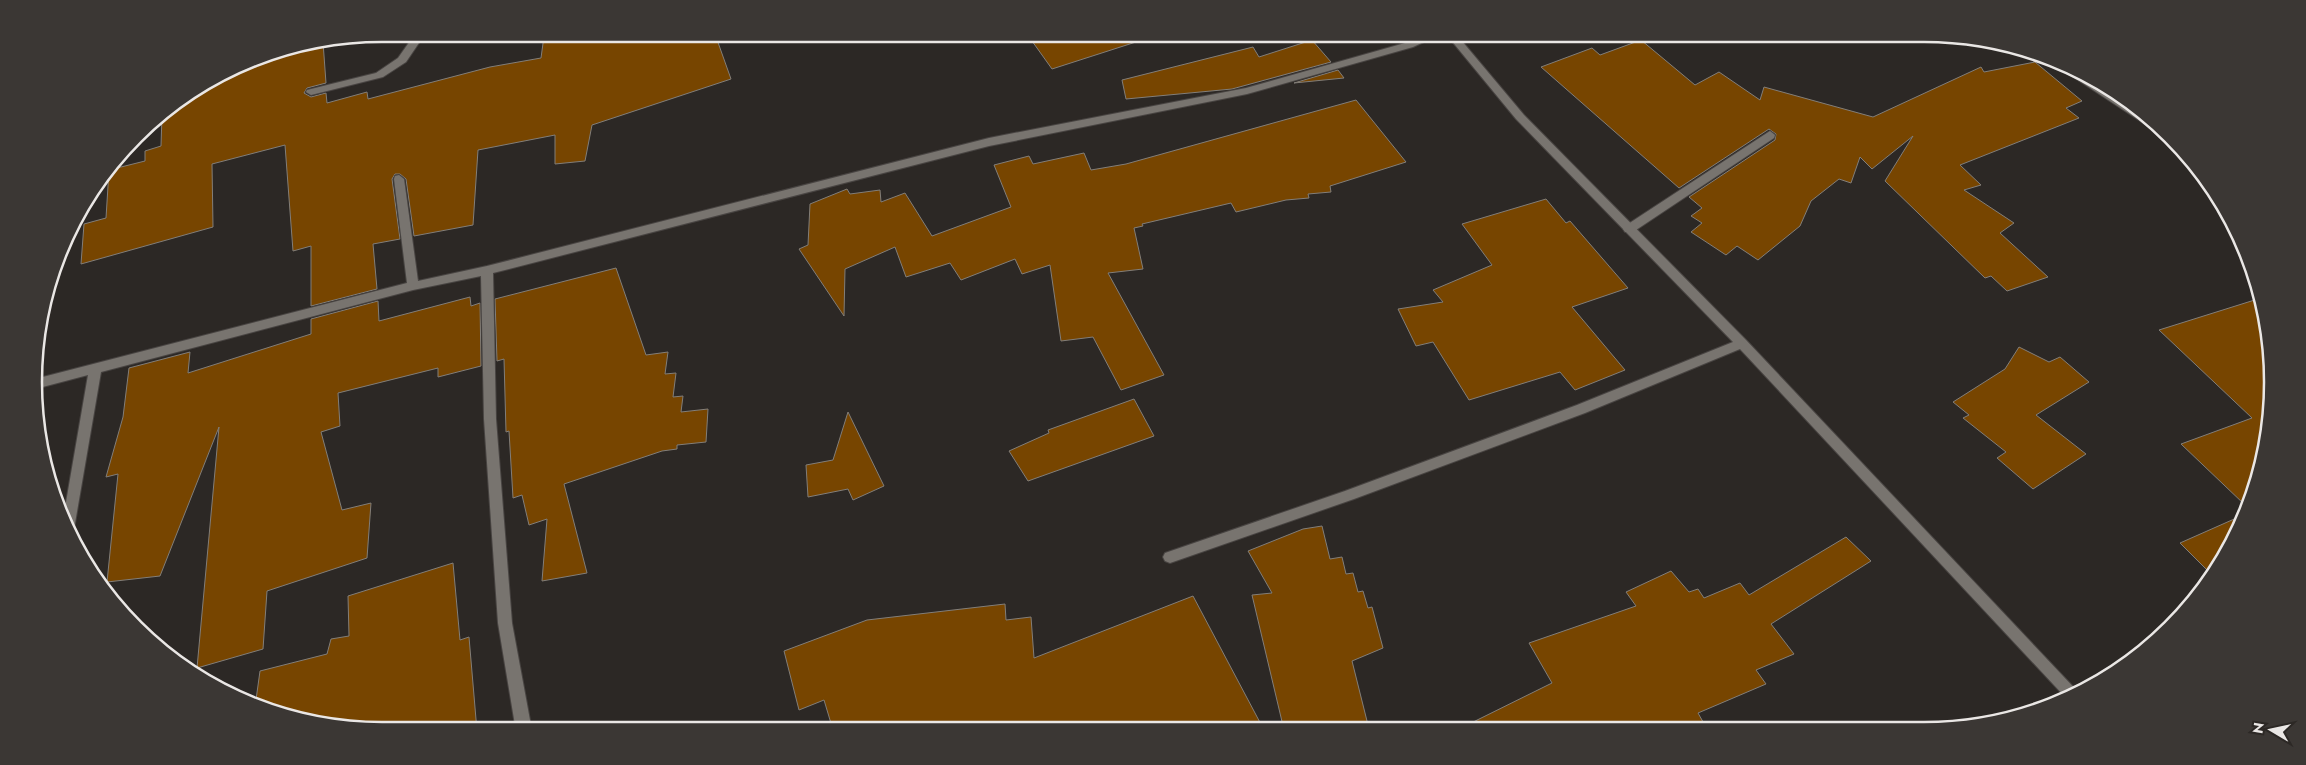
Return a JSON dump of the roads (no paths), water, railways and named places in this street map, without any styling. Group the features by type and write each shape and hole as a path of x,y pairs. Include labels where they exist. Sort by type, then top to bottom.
{"street":[{"path":"311,92 379,74 402,60 414,42"},
{"path":"42,382 413,286 488,270 990,142 1247,91 1416,42"},
{"path":"1458,42 1520,117 1742,343 2068,690"},
{"path":"1629,229 1770,135"},
{"path":"399,179 413,286"},
{"path":"488,270 490,419 505,623 522,722"},
{"path":"1170,557 1349,495 1581,409 1742,343"},
{"path":"70,518 95,369"}]}
